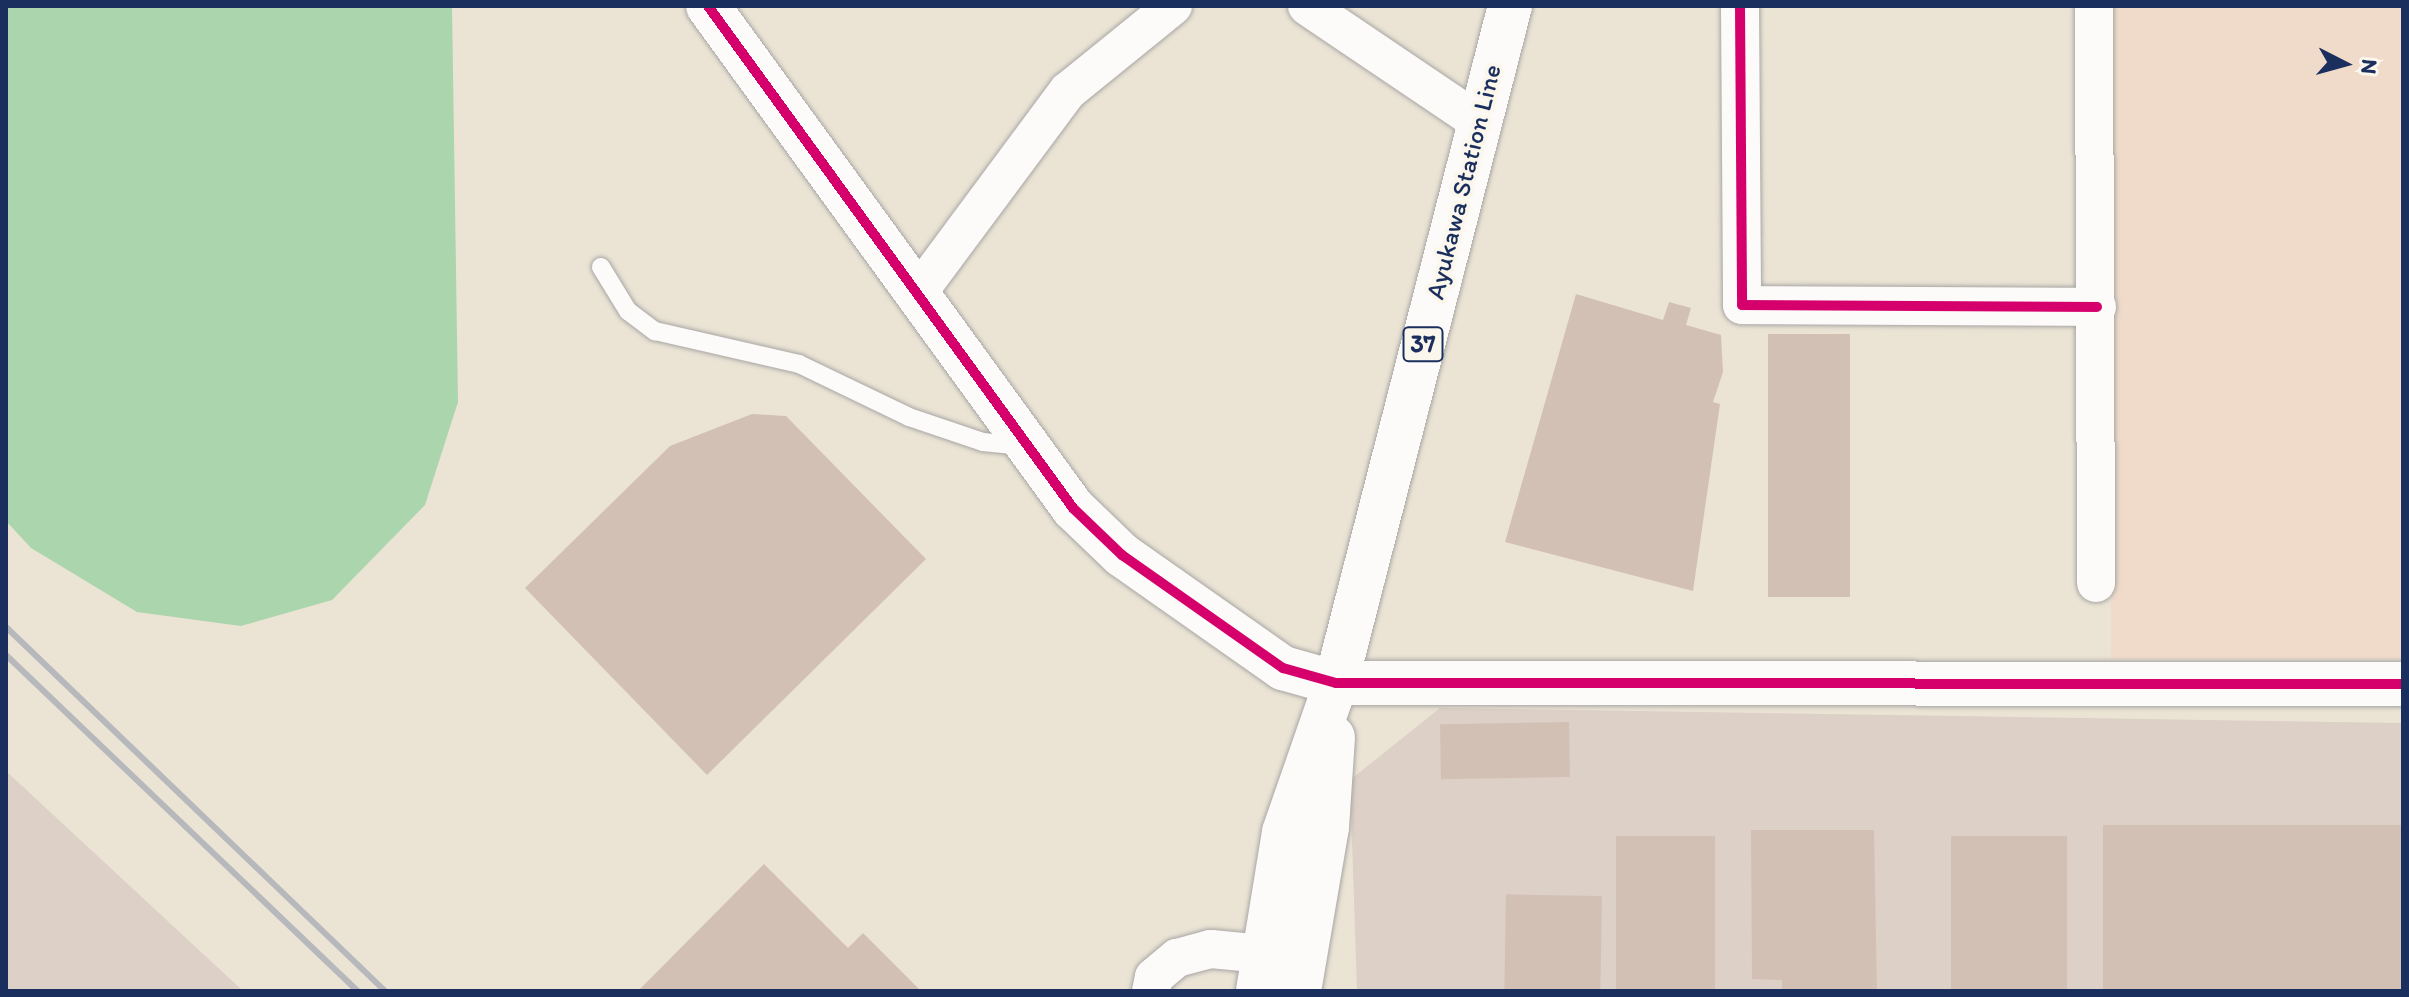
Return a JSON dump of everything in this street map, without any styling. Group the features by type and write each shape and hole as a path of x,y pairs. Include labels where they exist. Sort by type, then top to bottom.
{"street":[{"path":"708,6 1023,446 1122,555 1250,648 1336,683 2403,684"},
{"path":"917,294 1068,91 1173,6"},
{"path":"1307,6 1479,122"},
{"name":"Ayukawa Station Line","path":"1261,972 1284,832 1336,683 1510,6"},
{"path":"1740,6 1742,305 2097,307"},
{"path":"2094,6 2096,583"},
{"name":"Ayukawa Station Line","path":"1299,991 1327,827 1336,683"},
{"path":"1151,991 1154,977 1177,958 1211,949 1261,972"}],"lane":[{"path":"601,267 628,311 655,331 799,364 909,417 1023,446"}],"shaded area":[{"path":"2111,6 2403,6 2403,659 2111,659"},
{"path":"1440,708 2403,723 2403,991 1357,991 1350,780"},
{"path":"6,771 243,991 6,991"}],"green space":[{"path":"6,6 452,6 458,402 425,505 332,600 241,626 137,612 31,548 6,521"}],"building":[{"path":"1576,294 1663,320 1669,302 1691,308 1686,325 1721,335 1723,372 1713,402 1720,404 1693,591 1505,542"},
{"path":"1768,334 1850,334 1850,597 1768,597"},
{"path":"752,414 786,416 926,559 707,775 525,588 670,446"},
{"path":"1569,722 1570,777 1441,779 1440,724"},
{"path":"2103,825 2403,825 2403,991 2103,991"},
{"path":"1751,830 1874,830 1877,991 1782,991 1782,980 1752,979"},
{"path":"1616,836 1715,836 1715,991 1616,991"},
{"path":"1951,836 2067,836 2067,991 1951,991"},
{"path":"764,864 848,948 863,933 921,991 638,991"},
{"path":"1506,894 1602,896 1600,991 1504,989"}],"railway":[{"path":"6,627 385,991"},
{"path":"6,655 358,991"}],"cycle path":[{"path":"708,6 1073,508 1122,555 1283,668 1336,683 2403,684"},
{"path":"1740,6 1742,305 2097,307"}]}
